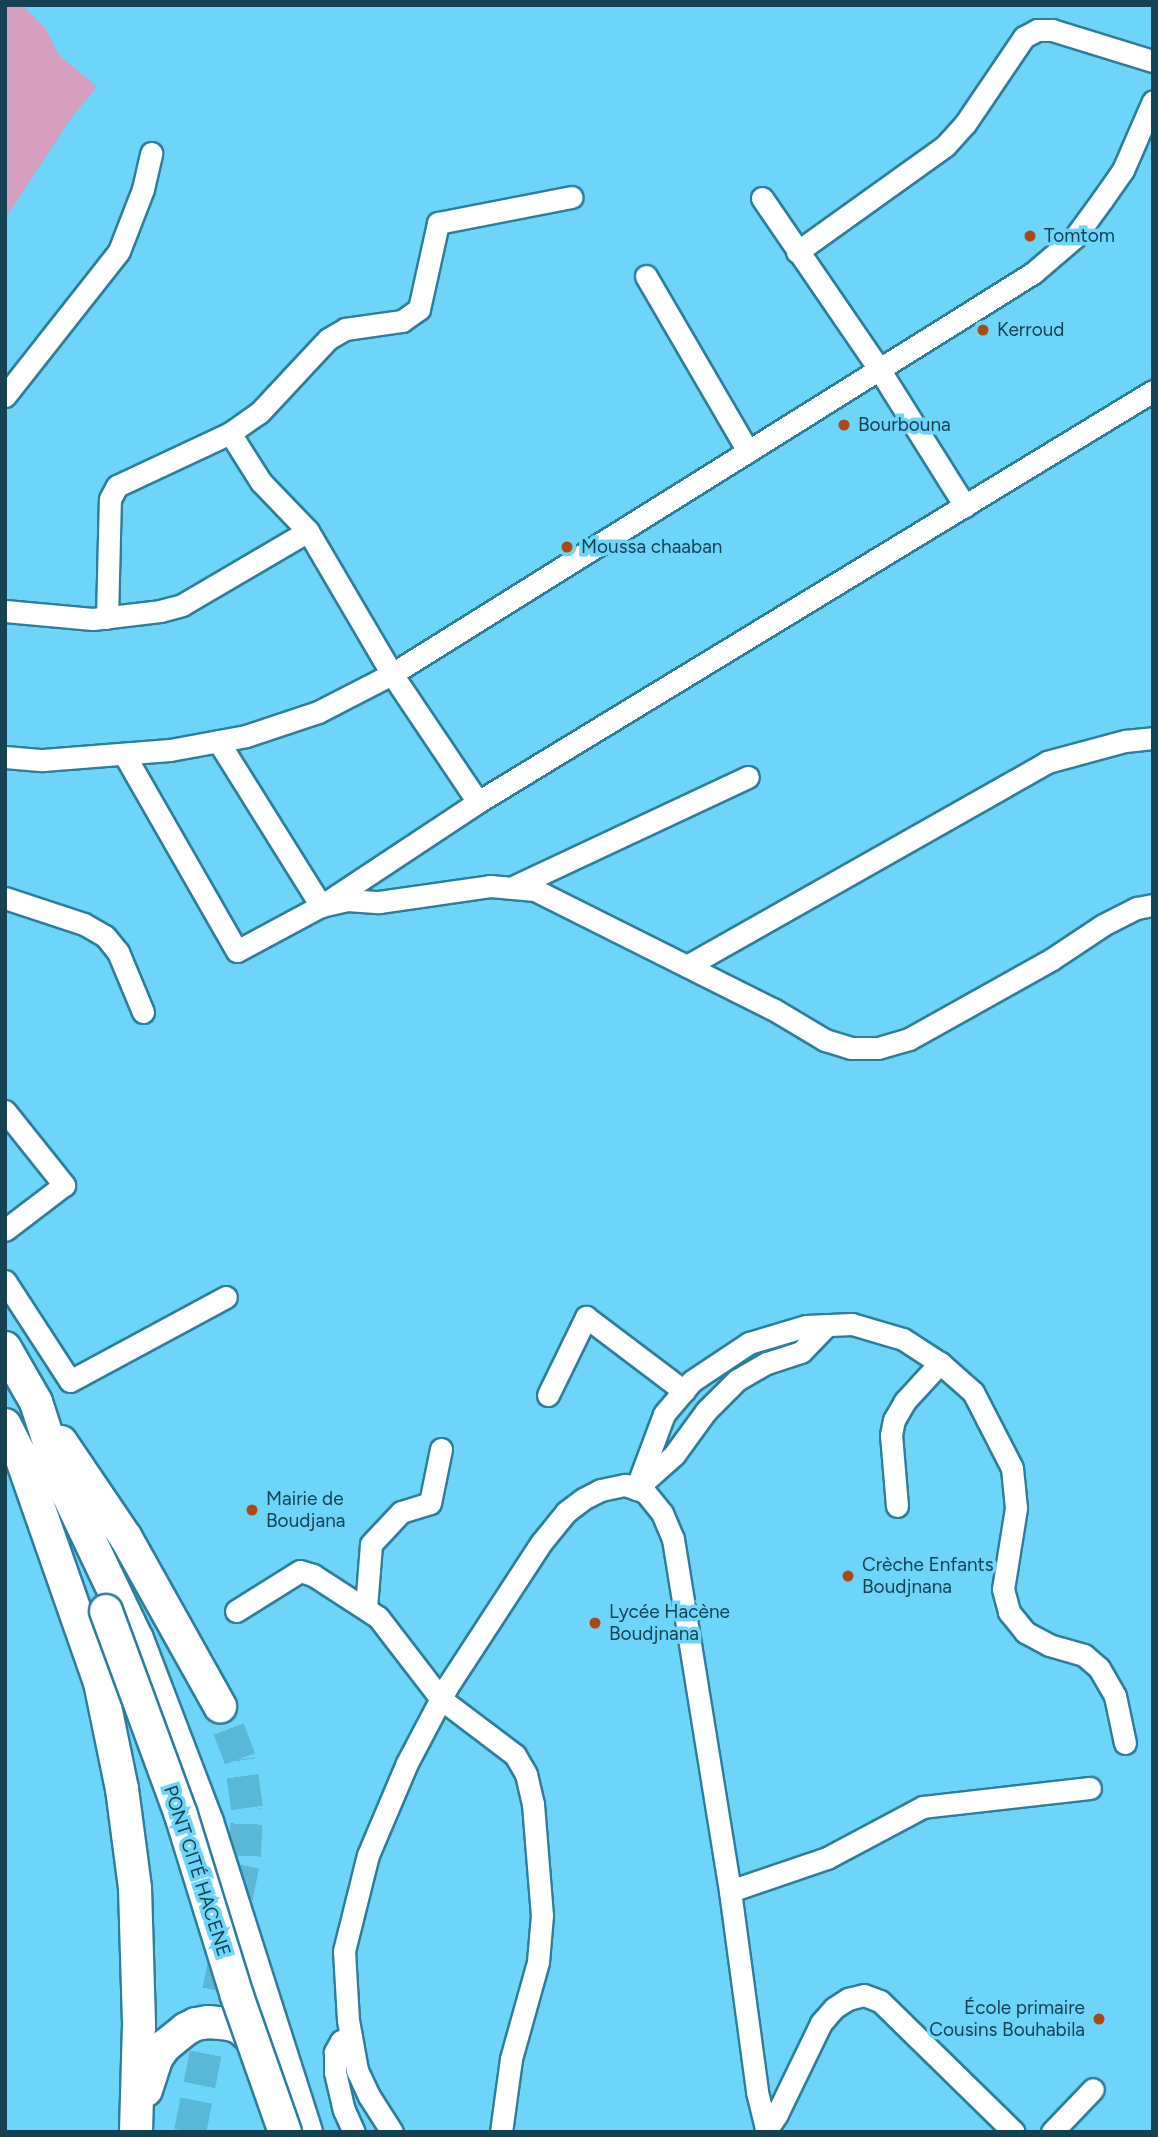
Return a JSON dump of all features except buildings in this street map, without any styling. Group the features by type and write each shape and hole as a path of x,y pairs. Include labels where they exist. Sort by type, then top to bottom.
{"highway":[{"path":"5,1348 36,1402 126,1538 220,1706"},
{"path":"36,1402 62,1482 114,1610"},
{"path":"5,1425 114,1610"},
{"path":"20,1454 100,1682 122,1789 135,1888 139,2024 136,2128"},
{"name":"PONT CITÉ HACENE","path":"114,1610 137,1639 207,1822 306,2132"},
{"name":"PONT CITÉ HACENE","path":"114,1610 237,1996 285,2132"},
{"path":"136,2128 157,2057 176,2036 197,2024 222,2022 239,2027 287,2070"}],"street":[{"path":"797,252 945,146 983,100 1016,47 1037,30 1052,30 1153,61"},
{"path":"5,757 43,760 170,751 246,736 318,712 392,674 1033,273 1075,237 1123,170 1153,101"},
{"path":"5,396 119,251 143,189 151,153"},
{"path":"107,618 110,499 117,486 230,433 259,413 328,339 345,328 402,321 419,309 438,223 572,197"},
{"path":"762,198 879,369 965,506"},
{"path":"646,276 748,451"},
{"path":"124,754 237,951 321,906 478,802 1153,391"},
{"path":"230,433 261,482 308,531 392,674 478,802"},
{"path":"8,610 107,618 182,605 308,531"},
{"path":"687,966 1047,762 1125,741 1153,738"},
{"path":"218,741 321,906"},
{"path":"515,886 748,776"},
{"path":"321,906 348,901 379,902 490,886 515,886 557,900 825,1040 851,1048 878,1048 909,1039 1052,960 1104,925 1137,908 1153,905"},
{"path":"8,903 84,924 105,936 118,952 143,1012"},
{"path":"5,1111 64,1185 5,1230"},
{"path":"5,1281 70,1381 226,1297"},
{"path":"548,1395 586,1317 684,1391"},
{"path":"636,1489 664,1414 692,1381 750,1343 806,1326 852,1324 903,1339 940,1363 973,1392 1012,1468 1016,1508 1003,1589 1009,1612 1025,1632 1049,1645 1084,1655 1098,1668 1115,1696 1125,1743"},
{"path":"636,1489 680,1449 706,1411 737,1380 767,1363 801,1352 827,1325"},
{"path":"897,1506 891,1435 894,1420 905,1401 940,1363"},
{"path":"366,1608 370,1544 401,1511 430,1503 441,1449"},
{"path":"392,2132 369,2096 357,2070 351,2037 344,1951 351,1914 368,1855 385,1811 441,1699 541,1543 566,1511 601,1490 625,1485 645,1492 662,1513 673,1539 730,1891 757,2092 766,2131"},
{"path":"236,1611 300,1571 313,1575 366,1608 393,1633 441,1699 515,1755 526,1774 533,1804 542,1916 538,1962 511,2059 501,2132"},
{"path":"730,1891 827,1858 922,1807 1090,1788"},
{"path":"766,2131 821,2023 834,2008 848,1999 864,1995 880,2001 1014,2132"},
{"path":"351,2037 341,2041 335,2052 334,2072 344,2110 354,2132"},
{"path":"1052,2132 1093,2089"}],"shaded area":[{"path":"5,5 25,8 46,29 58,54 97,87 71,118 5,219"}],"tunnel":[{"path":"190,2132 245,1856 247,1808 240,1759 220,1706"}],"place":[{"name":"Tomtom","path":"1030,236"},
{"name":"Kerroud","path":"983,330"},
{"name":"Bourbouna","path":"844,425"},
{"name":"Moussa chaaban","path":"567,547"},
{"name":"Mairie de Boudjana","path":"252,1510"},
{"name":"Crèche Enfants Boudjnana","path":"848,1576"},
{"name":"Lycée Hacène Boudjnana","path":"595,1623"},
{"name":"École primaire Cousins Bouhabila","path":"1099,2019"}]}
